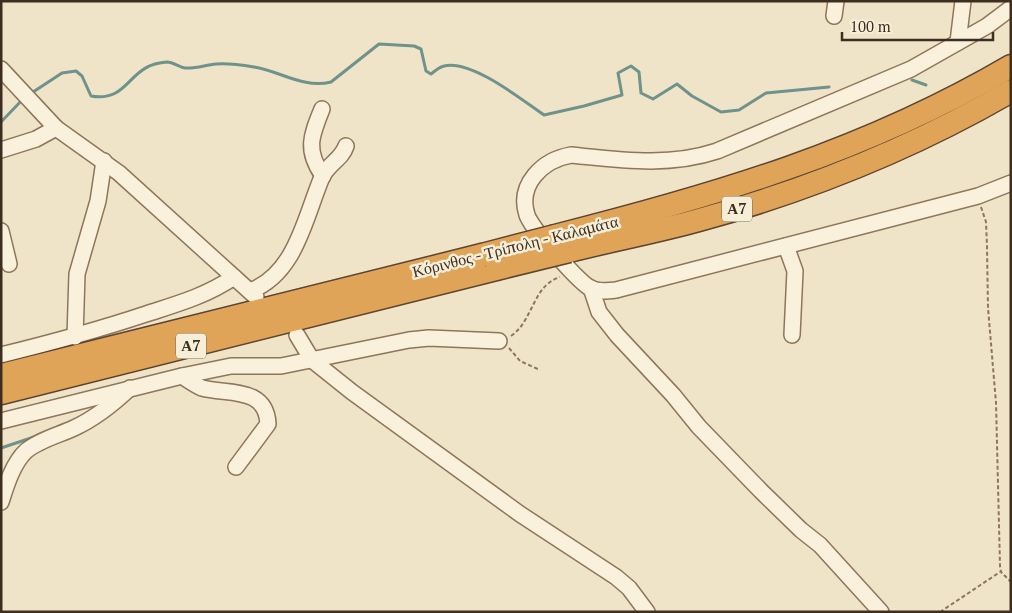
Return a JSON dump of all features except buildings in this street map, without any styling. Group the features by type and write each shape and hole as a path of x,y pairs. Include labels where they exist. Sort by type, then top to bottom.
{"highway":[{"path":"951,100 1011,54"},
{"name":"Κόρινθος - Τρίπολη - Καλαμάτα","path":"566,253 884,132 951,100 1011,66"},
{"name":"Κόρινθος - Τρίπολη - Καλαμάτα","path":"1,375 489,262 566,253 676,227 742,208 899,150 1011,91"},
{"path":"899,150 1011,108"},
{"name":"Κόρινθος - Τρίπολη - Καλαμάτα","path":"1,393 489,262"}],"street":[{"path":"958,42 963,1"},
{"path":"881,612 820,545 801,530 761,491 699,426 673,394 616,335 599,312 591,288 566,253 528,217 525,205 529,184 546,163 571,155 645,162 701,156 911,69 987,26 1011,8"},
{"path":"1,69 56,128 104,161 253,294 273,280 285,264 317,194 322,176 344,153 346,146"},
{"path":"322,109 311,145 313,160 322,176"},
{"path":"1,150 36,139 56,128"},
{"path":"75,336 77,274 98,201 104,161"},
{"path":"591,288 602,291 616,290 978,196 1011,183"},
{"path":"1,231 9,264"},
{"path":"786,246 795,271 792,335"},
{"path":"1,354 75,336 184,303 202,296 234,277"},
{"path":"297,335 312,360 352,392 520,514 616,577 636,596 647,612"},
{"path":"1,421 131,387 232,366 281,366 409,340 429,338 499,341"},
{"path":"182,376 199,387 244,394 262,405 268,424 236,467"},
{"path":"1,502 17,462 26,452 36,444 76,428 110,408 131,387"}],"path":[{"path":"978,196 986,222 988,246 988,308 996,403 999,552 1001,572 1011,582"},
{"path":"540,370 520,361 499,341 512,336 522,327 566,253"},
{"path":"940,612 1001,572"}],"waterway":[{"path":"30,94 62,73 76,71 82,76 91,96 104,97 122,89 144,69 154,64 167,62 185,68 221,64 245,66 321,84 331,82 379,44 414,46 421,49 426,71 431,74 442,67 455,65 482,74 544,115 622,95 618,73 631,66 639,72 641,93 653,99 677,84 692,96 721,112 739,110 766,93 829,87"},
{"path":"912,80 926,85"},
{"path":"1,122 23,99"},
{"path":"1,448 34,437"}]}
